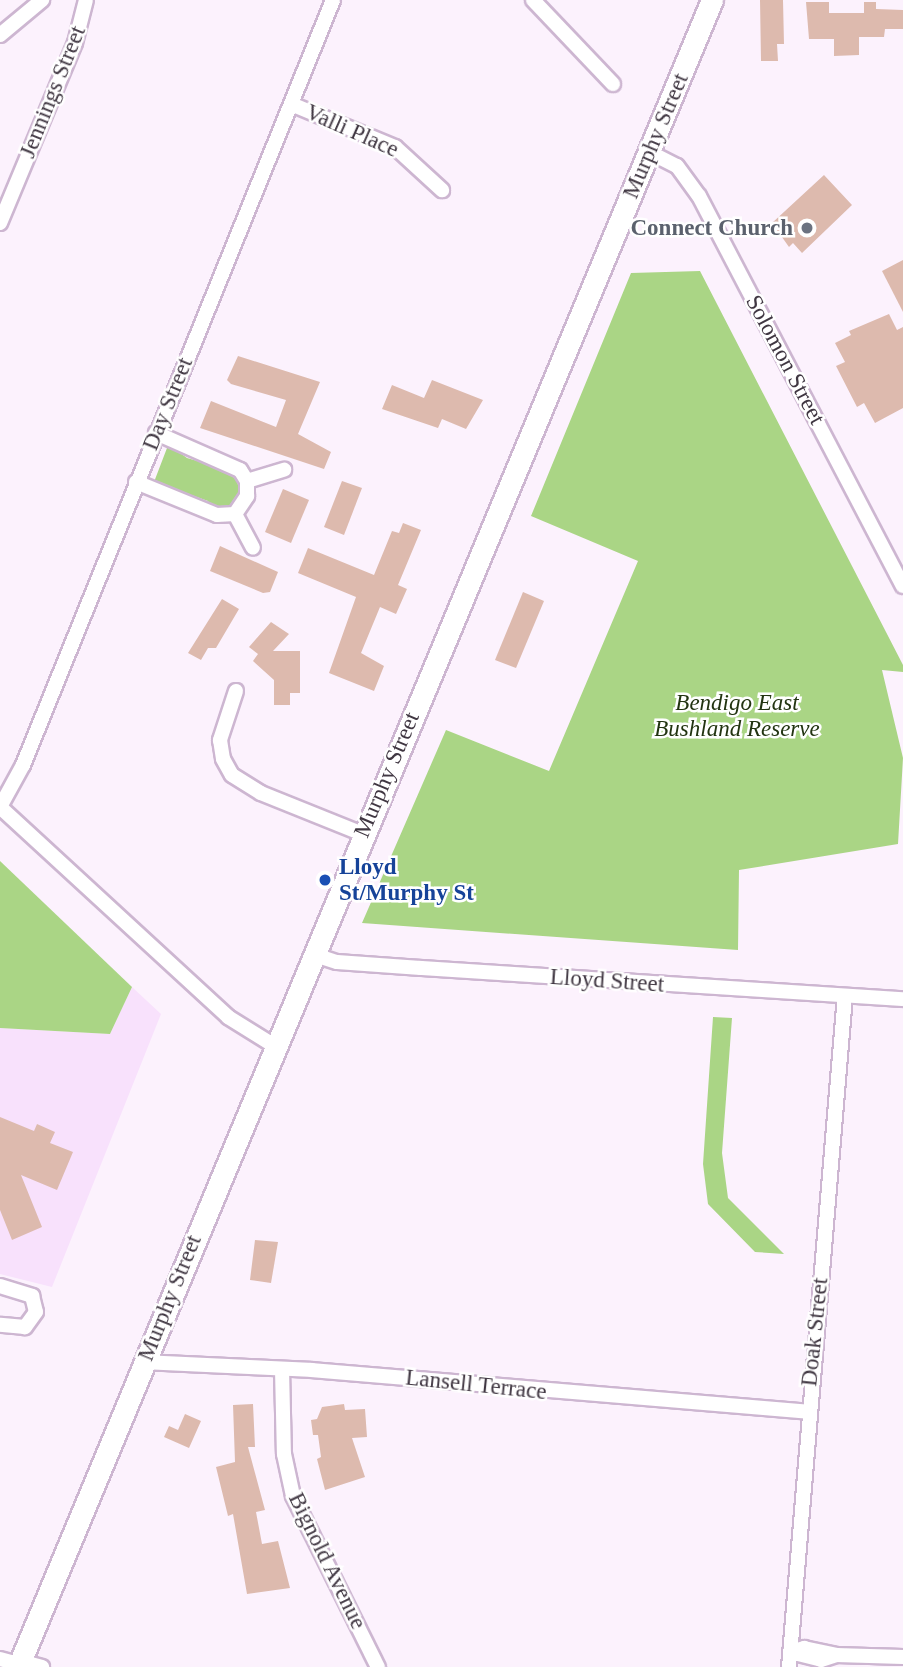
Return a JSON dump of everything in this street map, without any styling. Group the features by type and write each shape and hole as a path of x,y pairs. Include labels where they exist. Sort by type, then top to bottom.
{"street":[{"path":"0,34 42,0"},
{"name":"Jennings Street","path":"0,223 75,43 85,0"},
{"name":"Day Street","path":"0,807 23,765 333,0"},
{"path":"533,0 613,84"},
{"name":"Murphy Street","path":"14,1663 144,1362 273,1045 712,0"},
{"name":"Valli Place","path":"291,104 395,147 442,190"},
{"name":"Solomon Street","path":"649,152 677,166 699,196 903,586"},
{"path":"156,433 233,465 247,481 247,496 235,514"},
{"path":"247,481 284,470"},
{"path":"136,482 212,513 235,514"},
{"path":"235,514 253,548"},
{"path":"236,691 220,740 223,759 232,775 261,793 363,834"},
{"path":"0,807 228,1017 273,1045"},
{"name":"Lloyd Street","path":"312,954 351,963 903,999"},
{"name":"Doak Street","path":"790,1660 807,1412 845,996"},
{"path":"0,1286 32,1296 36,1312 25,1327 0,1325"},
{"name":"Lansell Terrace","path":"144,1362 282,1369 807,1412"},
{"name":"Bignold Avenue","path":"282,1369 284,1454 293,1496 378,1667"},
{"path":"790,1660 821,1660 836,1655 903,1657"},
{"path":"14,1663 42,1667"}],"shaded area":[{"path":"132,987 161,1014 52,1287 0,1274 0,1028 110,1034"}],"green space":[{"name":"Bendigo East Bushland Reserve","path":"700,271 903,665 903,672 882,670 903,758 898,844 739,870 738,950 362,923 446,730 549,771 638,561 531,516 631,273"},
{"path":"172,447 187,458 233,471 241,493 232,507 210,507 208,501 154,482 167,448"},
{"path":"0,861 132,987 110,1034 0,1028"},
{"path":"713,1017 732,1018 722,1153 728,1198 784,1254 755,1252 708,1204 703,1164"}],"building":[{"path":"760,0 783,0 784,44 777,44 778,61 761,61"},
{"path":"806,2 829,2 829,13 864,13 864,2 876,2 876,9 903,10 903,29 885,29 884,37 859,37 859,55 834,56 834,39 809,39"},
{"path":"824,175 852,205 802,253 793,243 789,247 772,223"},
{"path":"903,260 903,312 882,271"},
{"path":"889,314 897,330 903,327 903,408 875,423 864,403 857,407 836,366 845,362 835,343 851,335 849,331"},
{"path":"238,356 320,382 298,434 331,452 324,469 200,428 211,401 276,427 286,400 231,384 227,380"},
{"path":"432,380 483,400 466,429 442,419 438,428 382,409 392,385 424,398"},
{"path":"342,481 362,488 344,535 324,527"},
{"path":"283,489 309,500 291,543 265,532"},
{"path":"403,523 421,530 398,585 407,589 396,614 380,607 361,653 384,666 374,691 329,673 356,597 298,573 308,548 374,575 392,531 399,533"},
{"path":"220,546 278,572 270,592 263,593 210,571"},
{"path":"523,592 544,601 516,668 495,660"},
{"path":"222,599 239,609 216,648 208,648 201,660 188,653"},
{"path":"271,622 289,634 273,651 300,651 300,693 290,693 290,705 274,705 274,680 253,661 258,654 249,647"},
{"path":"0,1117 34,1131 37,1124 55,1132 50,1143 73,1152 57,1190 21,1175 42,1227 12,1240 0,1210"},
{"path":"255,1240 278,1242 271,1283 250,1280"},
{"path":"253,1404 255,1447 248,1447 265,1510 256,1512 262,1544 278,1541 290,1588 247,1594 233,1514 228,1516 216,1467 235,1462 233,1405"},
{"path":"344,1404 345,1410 365,1409 367,1437 352,1438 365,1477 325,1490 317,1459 321,1457 318,1435 313,1435 311,1420 317,1419 322,1407"},
{"path":"185,1414 201,1421 189,1448 164,1437 169,1426 178,1430"}],"place":[{"name":"Connect Church","path":"807,228"},
{"name":"Lloyd St/Murphy St","path":"325,880"}]}
